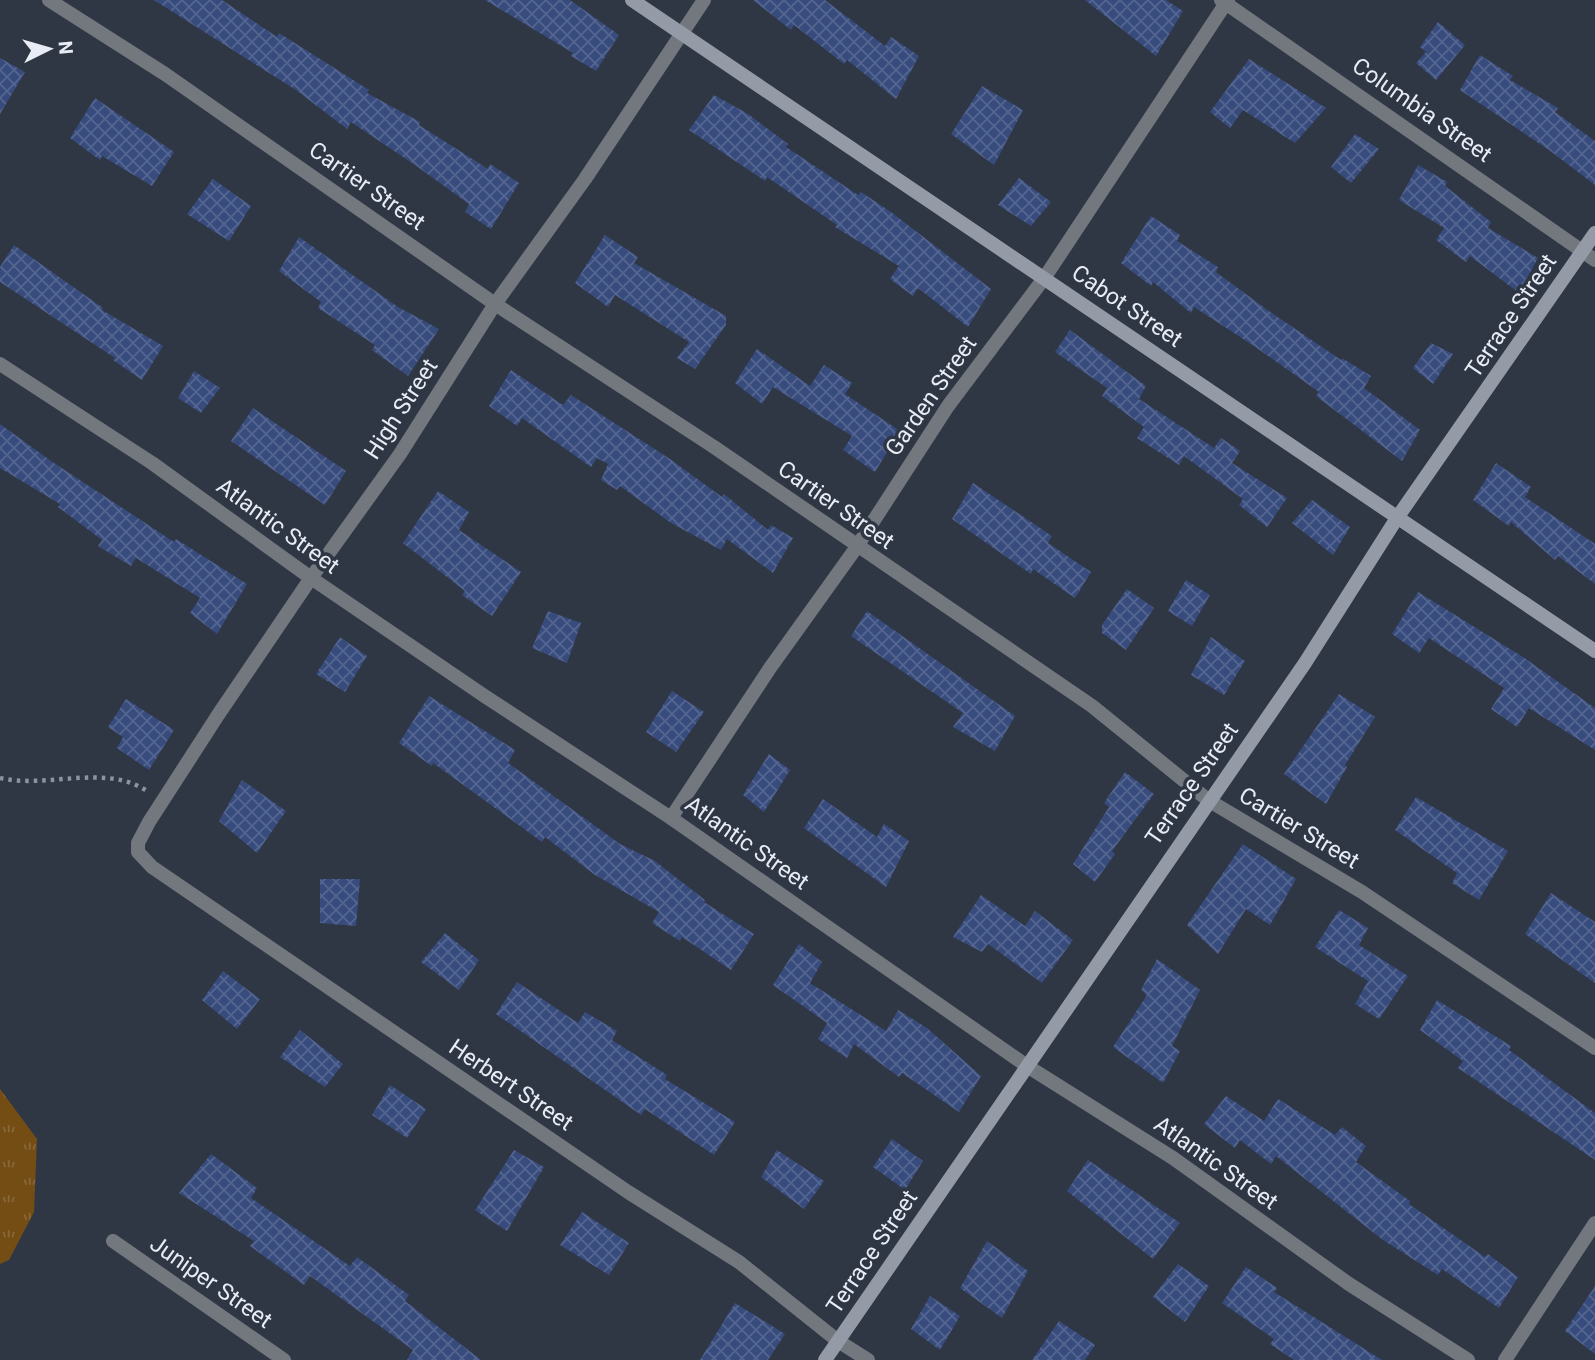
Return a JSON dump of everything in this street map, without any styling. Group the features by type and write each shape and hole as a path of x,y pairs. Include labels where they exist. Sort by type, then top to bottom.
{"street":[{"name":"Cartier Street","path":"50,0 241,126 495,304 714,447 856,548 1092,706 1208,800 1362,892 1595,1048"},
{"name":"Cabot Street","path":"632,0 1595,651"},
{"name":"High Street","path":"138,844 162,802 311,578 400,454 495,304 585,179 704,0"},
{"name":"Columbia Street","path":"1225,1 1595,260"},
{"name":"Garden Street","path":"671,818 770,668 856,548 948,406 1045,277 1225,1"},
{"name":"Terrace Street","path":"825,1360 1208,800 1305,663 1396,518 1595,233"},
{"name":"Atlantic Street","path":"0,364 152,463 311,578 671,818 1027,1066 1173,1158 1349,1284 1468,1360"},
{"name":"Herbert Street","path":"138,844 139,856 152,867 628,1192 739,1262 838,1341 867,1360"},
{"path":"1505,1360 1595,1223"},
{"name":"Juniper Street","path":"113,1241 284,1360"}],"path":[{"path":"0,778 14,781 85,778 121,782 139,786 162,802"}],"green space":[{"path":"0,1089 37,1139 34,1212 9,1260 0,1264"}],"building":[{"path":"154,0 222,0 277,37 279,33 369,90 367,93 420,122 419,125 488,169 490,164 519,183 491,229 465,212 469,204 415,165 351,122 347,129 296,90"},
{"path":"485,0 570,0 619,35 596,71 571,56 573,53"},
{"path":"753,0 825,0 885,46 891,37 919,56 896,99 847,60 844,64 794,25 791,30"},
{"path":"1085,0 1166,0 1183,11 1156,56"},
{"path":"1438,22 1465,45 1436,80 1416,63 1426,52 1420,47"},
{"path":"1480,55 1513,76 1510,80 1558,108 1555,112 1595,141 1595,185 1549,150 1460,90"},
{"path":"0,58 25,72 0,114"},
{"path":"1249,59 1326,108 1295,143 1243,110 1230,128 1210,112"},
{"path":"982,86 1023,110 994,165 951,134"},
{"path":"714,95 748,114 788,144 786,147 858,195 861,192 891,212 991,289 968,327 918,288 913,296 890,279 899,266 835,227 837,225 767,177 765,181 689,130"},
{"path":"95,98 174,152 152,186 102,156 100,160 70,138"},
{"path":"1355,134 1379,149 1351,183 1331,167"},
{"path":"1418,165 1447,182 1445,186 1491,222 1488,228 1538,258 1519,293 1470,256 1466,262 1436,240 1444,228 1399,200"},
{"path":"1019,178 1051,202 1031,226 998,205"},
{"path":"213,179 251,206 229,241 187,214"},
{"path":"1151,216 1180,235 1177,241 1218,267 1216,272 1266,309 1341,360 1342,358 1371,376 1364,388 1420,430 1402,461 1316,396 1319,392 1254,346 1194,307 1191,313 1153,282 1151,286 1121,263"},
{"path":"605,235 638,257 634,263 726,316 726,325 695,369 677,358 689,342 615,295 608,307 575,283"},
{"path":"299,237 398,307 439,329 408,376 372,350 375,345 318,308 321,302 279,271"},
{"path":"14,245 103,308 102,310 163,346 142,380 113,360 115,358 0,282 0,267"},
{"path":"1070,330 1146,386 1139,399 1214,448 1221,438 1240,451 1232,463 1287,498 1267,527 1239,505 1243,499 1184,456 1179,465 1137,438 1144,427 1102,396 1107,388 1055,352"},
{"path":"1431,343 1453,354 1433,384 1413,368"},
{"path":"757,349 810,386 824,365 852,383 845,394 900,431 875,472 843,450 852,436 773,387 762,404 735,383"},
{"path":"511,370 563,405 571,395 670,459 722,497 724,494 768,530 771,525 793,538 773,573 727,539 721,550 671,523 620,486 617,490 601,480 608,464 597,458 591,467 522,418 517,426 489,406"},
{"path":"194,371 220,388 201,413 178,398"},
{"path":"253,408 346,471 325,505 231,441"},
{"path":"0,424 174,542 176,539 247,584 217,634 190,613 200,598 136,558 131,566 98,546 102,540 58,507 60,504 0,468"},
{"path":"1496,463 1531,487 1525,497 1595,544 1595,584 1558,556 1555,560 1511,522 1509,526 1473,500"},
{"path":"973,483 1052,536 1048,543 1091,572 1075,598 1033,569 1031,574 952,519"},
{"path":"438,491 469,512 459,530 521,572 492,616 462,595 465,591 403,543"},
{"path":"1312,500 1350,527 1333,555 1292,523"},
{"path":"1186,580 1210,595 1192,626 1168,611"},
{"path":"1127,589 1154,608 1126,650 1102,633 1102,625"},
{"path":"1418,592 1523,657 1595,708 1595,750 1529,708 1517,727 1491,709 1504,688 1429,638 1419,653 1392,634"},
{"path":"548,611 581,623 567,663 532,648"},
{"path":"867,611 1015,716 995,751 953,727 963,713 851,636"},
{"path":"340,637 367,656 345,692 316,674"},
{"path":"1211,637 1245,661 1224,695 1191,675"},
{"path":"672,691 704,712 676,752 646,732"},
{"path":"1339,694 1375,717 1345,765 1347,767 1326,804 1284,774"},
{"path":"429,696 515,750 508,763 620,844 655,861 705,900 704,902 754,934 731,970 682,937 680,941 652,923 659,912 595,875 545,837 542,842 433,763 432,766 399,743"},
{"path":"126,699 174,730 149,770 117,748 123,737 108,727"},
{"path":"769,754 790,770 764,812 743,795"},
{"path":"1125,772 1154,794 1112,851 1115,854 1095,882 1073,864 1109,807 1104,803"},
{"path":"242,780 286,811 257,853 219,821"},
{"path":"1416,797 1508,851 1479,900 1452,883 1457,873 1395,830"},
{"path":"823,799 877,837 884,824 909,841 886,887 804,828"},
{"path":"1243,844 1296,879 1270,925 1246,909 1218,954 1187,925"},
{"path":"320,879 360,879 356,926 320,923"},
{"path":"1551,893 1595,922 1595,983 1525,934"},
{"path":"981,895 1025,926 1035,911 1073,940 1042,983 988,944 982,952 953,937"},
{"path":"1339,910 1368,928 1359,945 1408,976 1379,1019 1355,1004 1368,981 1315,947"},
{"path":"445,933 479,960 459,990 421,962"},
{"path":"799,944 822,962 810,983 886,1031 898,1010 927,1028 981,1076 959,1112 902,1073 899,1077 854,1044 847,1058 818,1039 827,1023 773,985"},
{"path":"1157,959 1200,990 1172,1046 1180,1051 1163,1083 1113,1047 1147,995 1141,990"},
{"path":"223,971 260,999 237,1029 202,1000"},
{"path":"517,982 578,1023 585,1012 617,1031 612,1040 667,1075 665,1079 735,1122 714,1155 645,1109 641,1115 496,1014"},
{"path":"1437,1000 1511,1046 1509,1050 1595,1113 1595,1160 1458,1068 1463,1061 1420,1030"},
{"path":"300,1030 343,1064 325,1087 280,1057"},
{"path":"390,1085 426,1109 407,1138 372,1115"},
{"path":"1226,1096 1264,1121 1278,1099 1335,1135 1342,1127 1366,1146 1356,1162 1410,1201 1409,1204 1485,1257 1488,1254 1518,1277 1499,1308 1442,1269 1438,1275 1383,1240 1276,1156 1271,1164 1240,1140 1235,1148 1204,1124"},
{"path":"892,1139 923,1161 905,1190 873,1167"},
{"path":"514,1150 544,1167 507,1231 475,1210"},
{"path":"777,1150 824,1181 804,1209 761,1177"},
{"path":"211,1154 257,1188 251,1198 350,1266 357,1257 409,1295 405,1301 481,1360 407,1360 413,1350 310,1276 304,1285 250,1246 254,1241 179,1193"},
{"path":"1088,1160 1180,1223 1153,1259 1067,1191"},
{"path":"582,1212 629,1243 609,1275 560,1245"},
{"path":"987,1241 1028,1271 1002,1318 960,1288"},
{"path":"1178,1264 1209,1286 1185,1322 1153,1297"},
{"path":"1246,1267 1277,1288 1274,1292 1382,1360 1294,1360 1270,1344 1274,1339 1222,1303"},
{"path":"1595,1286 1595,1354 1565,1331"},
{"path":"930,1296 960,1316 940,1350 911,1329"},
{"path":"735,1303 785,1334 768,1360 700,1360"},
{"path":"1059,1321 1095,1345 1085,1360 1032,1360"}]}
